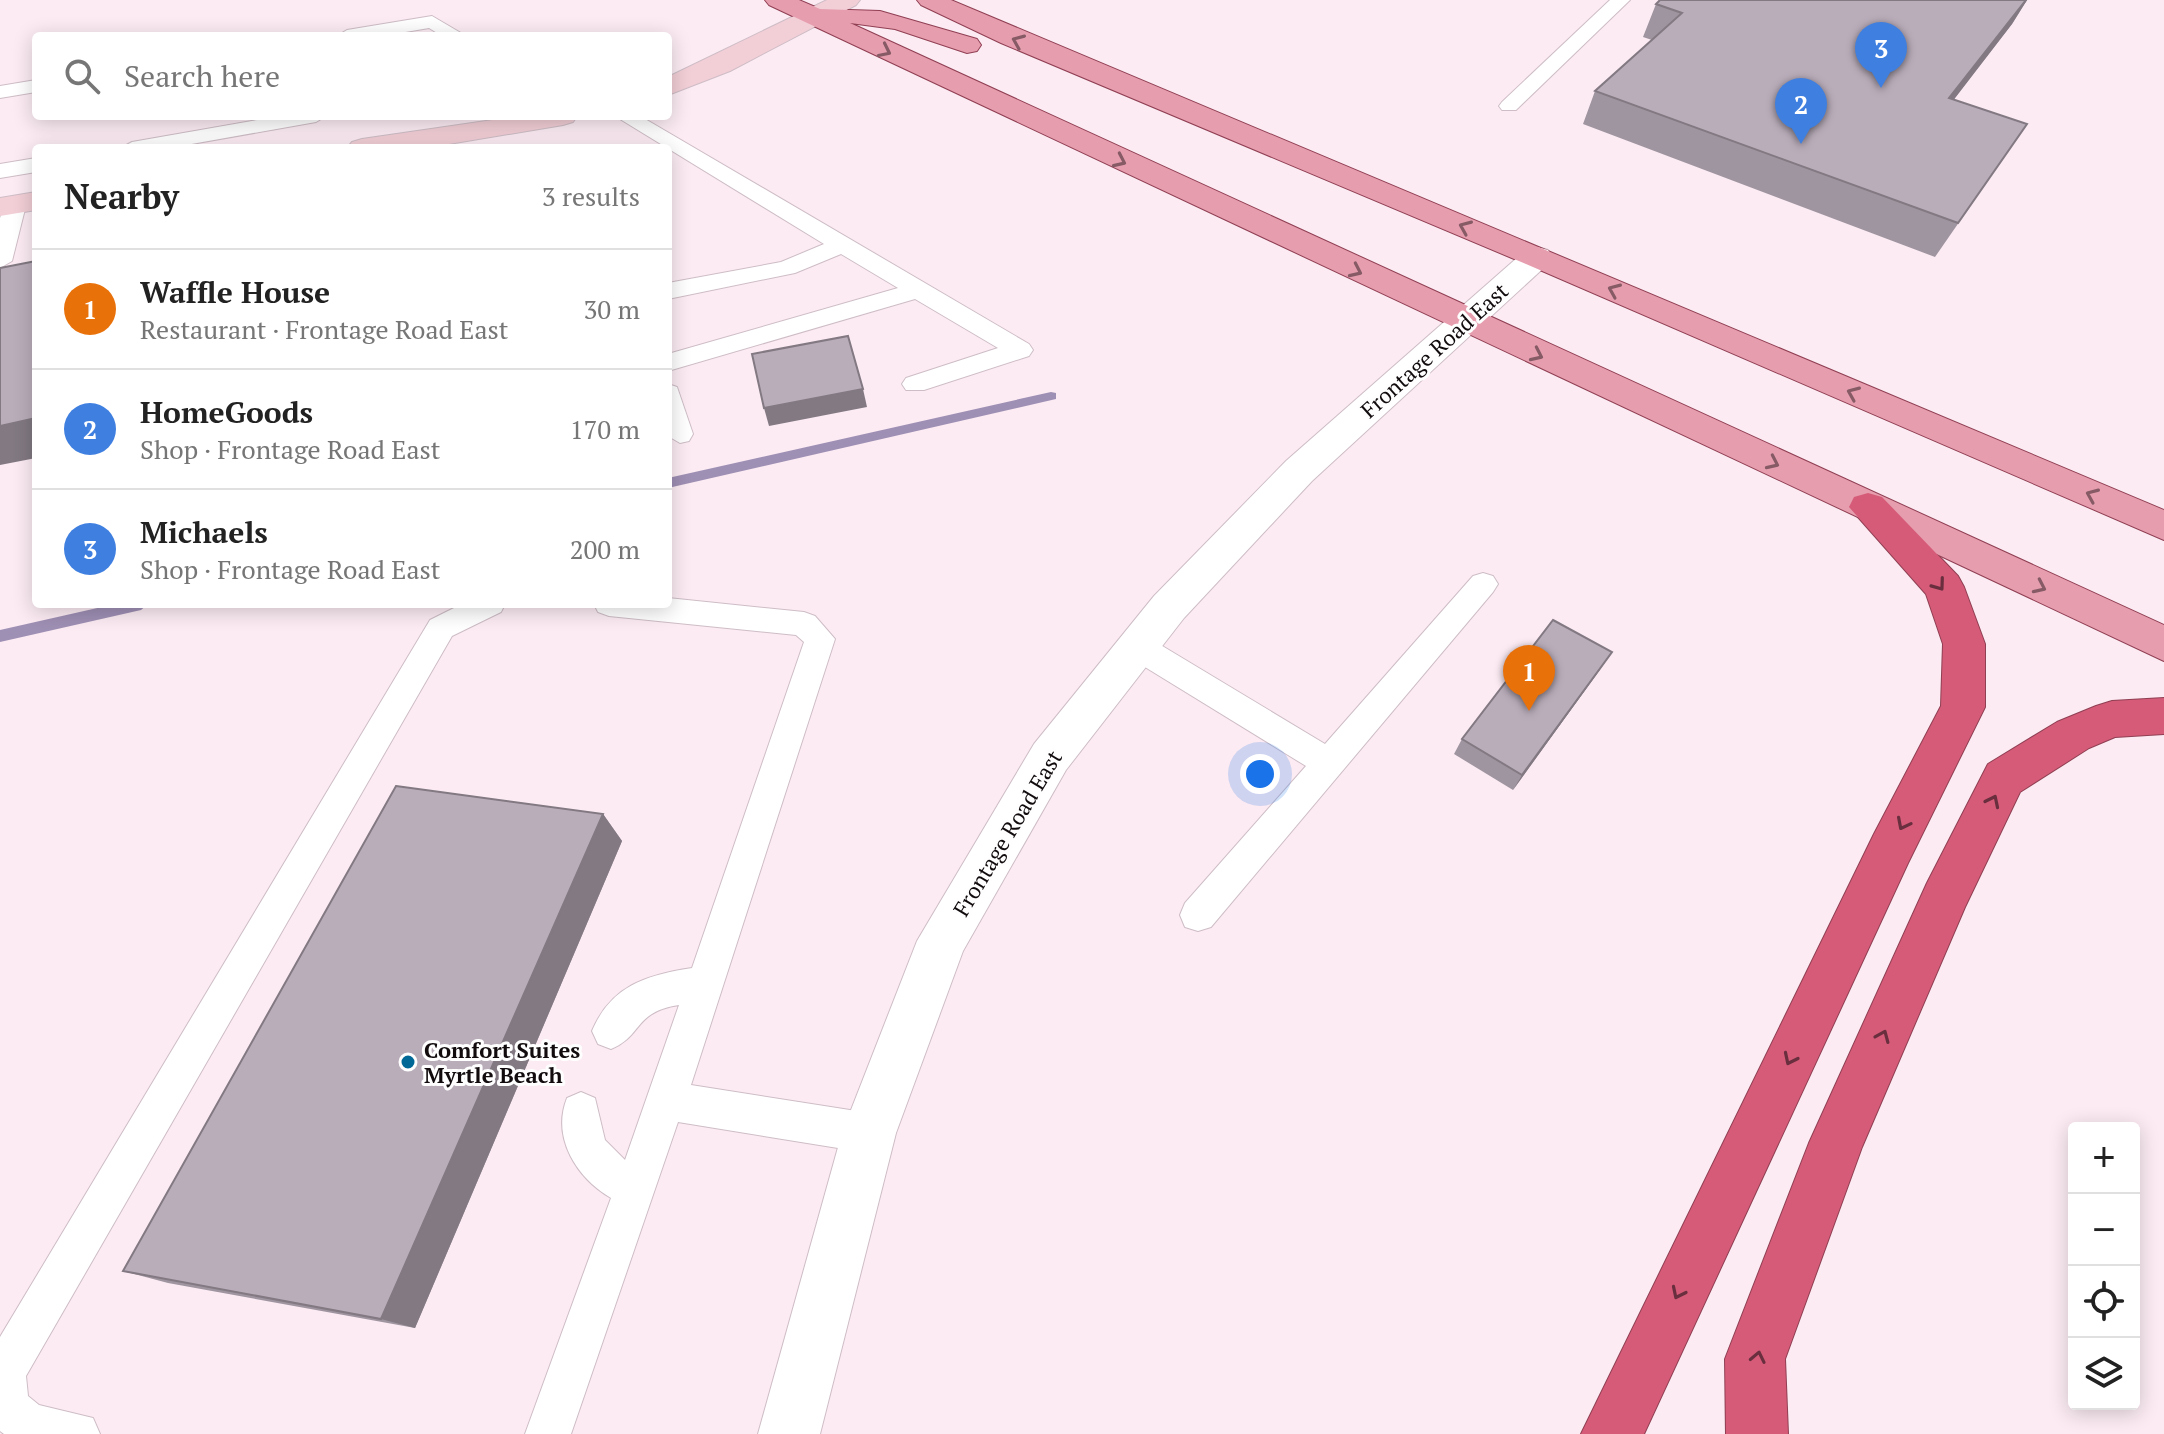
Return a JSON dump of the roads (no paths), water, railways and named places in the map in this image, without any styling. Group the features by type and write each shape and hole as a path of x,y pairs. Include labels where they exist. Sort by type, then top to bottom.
{"highway":[{"path":"1612,1434 1877,877 1963,707 1964,644 1944,587 1868,507"},
{"path":"1757,1434 1755,1359 1836,1143 1944,899 2004,778 2073,735 2112,719 2164,716"}],"main road":[{"path":"778,0 2164,644"},
{"path":"930,0 2164,526"},
{"path":"815,17 859,13 913,24 1106,97 1268,145"}],"street":[{"path":"672,85 847,0"},
{"path":"434,143 544,120"},
{"name":"Frontage Road East","path":"789,1434 869,1133 942,941 1050,757 1169,607 1299,471 1537,257"}],"lane":[{"path":"1509,106 1621,0"},
{"path":"371,32 432,22 449,32"},
{"path":"0,92 32,87"},
{"path":"155,144 293,120"},
{"path":"631,120 666,144"},
{"path":"672,148 1020,350 915,384"},
{"path":"0,171 32,166"},
{"path":"0,269 12,263 17,204"},
{"path":"672,290 787,268 843,245"},
{"path":"672,362 918,290"},
{"path":"672,407 680,434"},
{"path":"1198,915 1483,584"},
{"path":"77,1434 30,1426 7,1408 4,1372 441,628 482,608"},
{"path":"548,1434 666,1101 820,639 804,624 648,608"},
{"path":"1138,647 1327,762"},
{"path":"611,1031 631,1004 663,990 705,984"},
{"path":"666,1101 869,1133"},
{"path":"581,1112 583,1143 598,1168 635,1189"}],"waterway":[{"path":"672,482 1051,396"},
{"path":"0,636 123,608"}],"place":[{"name":"Michaels","path":"1881,88"},
{"name":"HomeGoods","path":"1801,144"},
{"name":"Waffle House","path":"1529,711"},
{"name":"Comfort Suites Myrtle Beach","path":"408,1062"}]}
